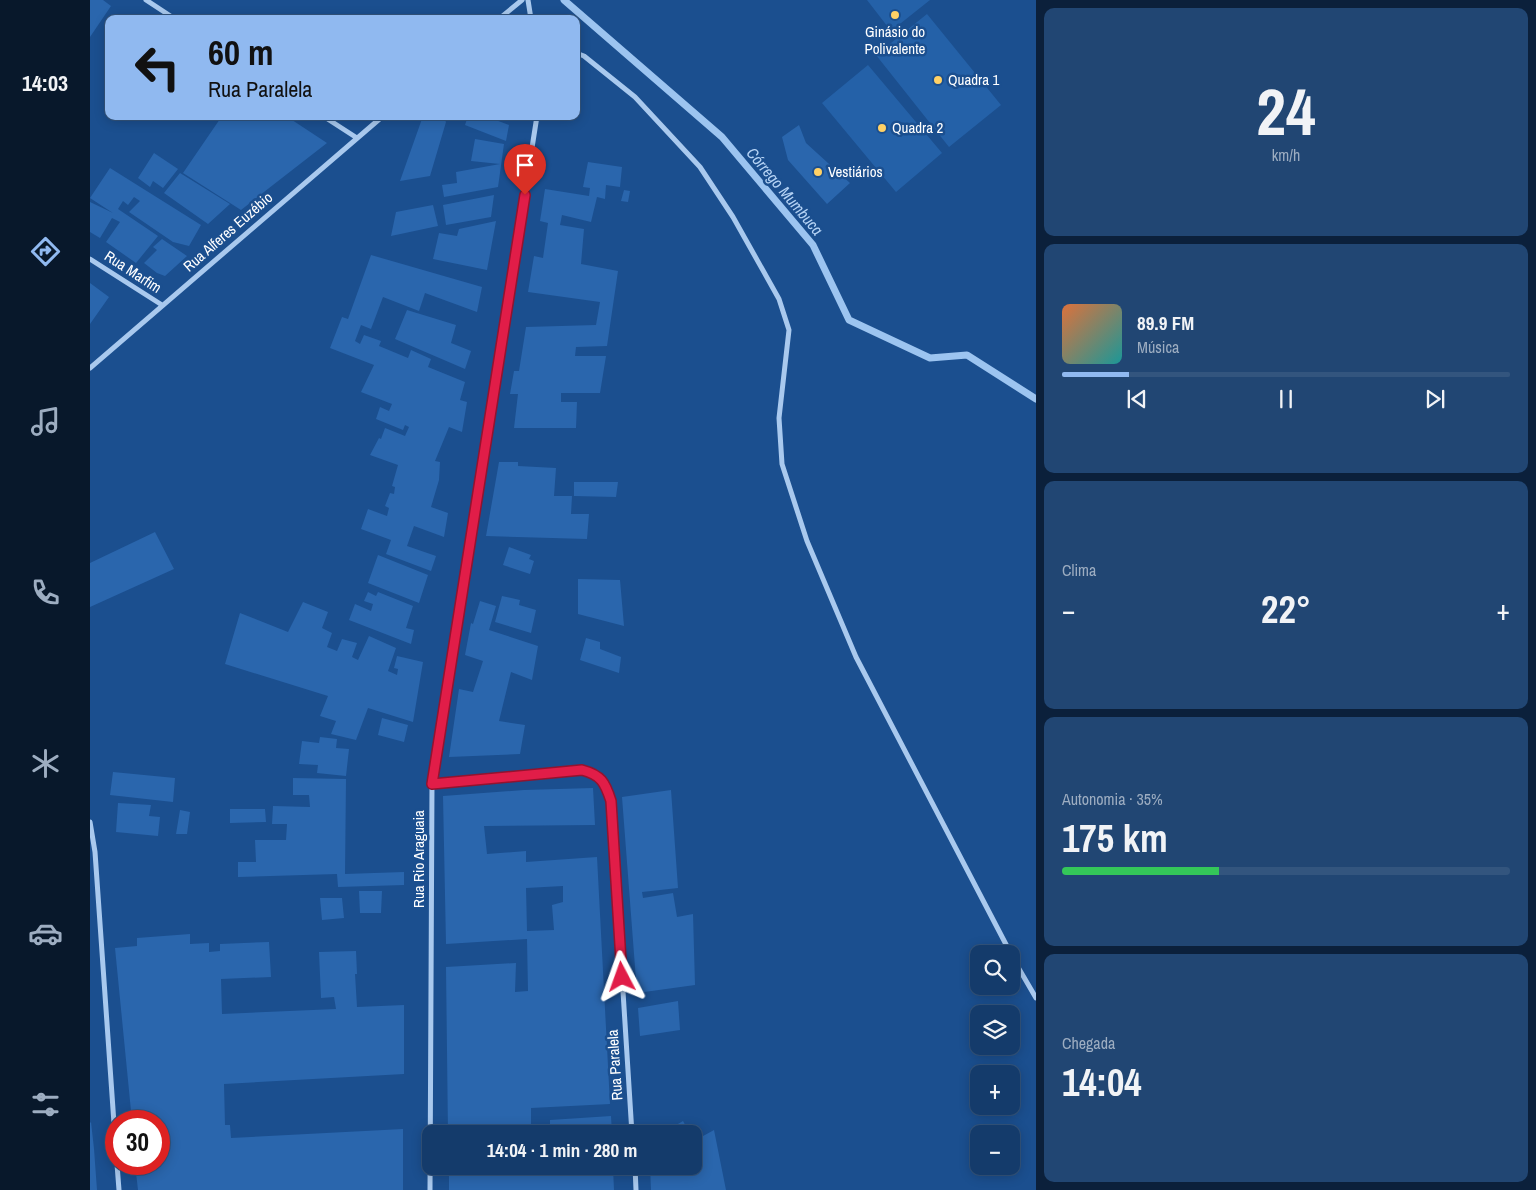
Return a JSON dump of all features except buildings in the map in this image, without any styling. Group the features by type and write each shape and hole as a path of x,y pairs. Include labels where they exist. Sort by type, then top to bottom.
{"street":[{"path":"146,0 169,15"},
{"path":"505,15 522,0"},
{"path":"528,0 531,15"},
{"path":"580,54 636,97 700,167 733,217 779,299 789,330 779,418 782,464 807,542 856,657 1006,945"},
{"path":"329,120 357,138"},
{"name":"Rua Alferes Euzébio","path":"90,368 378,120"},
{"name":"Rua Rio Araguaia","path":"430,1190 432,784 536,120"},
{"name":"Rua Marfim","path":"90,259 162,305"},
{"name":"Rua Paralela","path":"432,784 582,770 596,774 606,787 611,811 631,1125"},
{"path":"90,822 95,852 113,1110"},
{"path":"1020,970 1036,998"},
{"path":"118,1175 119,1190"},
{"path":"635,1175 636,1190"}],"shaded area":[{"name":"Ginásio do Polivalente","path":"867,0 930,0 891,31"},
{"name":"Quadra 1","path":"927,14 1001,105 949,147 876,55"},
{"name":"Quadra 2","path":"868,65 942,153 896,192 822,103"}],"waterway":[{"name":"Córrego Mumbuca","path":"564,0 722,137 813,245 849,320 930,358 967,355 1036,399"}],"place":[{"name":"Ginásio do Polivalente","path":"895,15"},
{"name":"Quadra 1","path":"938,80"},
{"name":"Quadra 2","path":"882,128"},
{"name":"Vestiários","path":"818,172"}],"route":[{"path":"525,195 432,784 582,770 596,774 606,787 611,801 622,977"}]}
